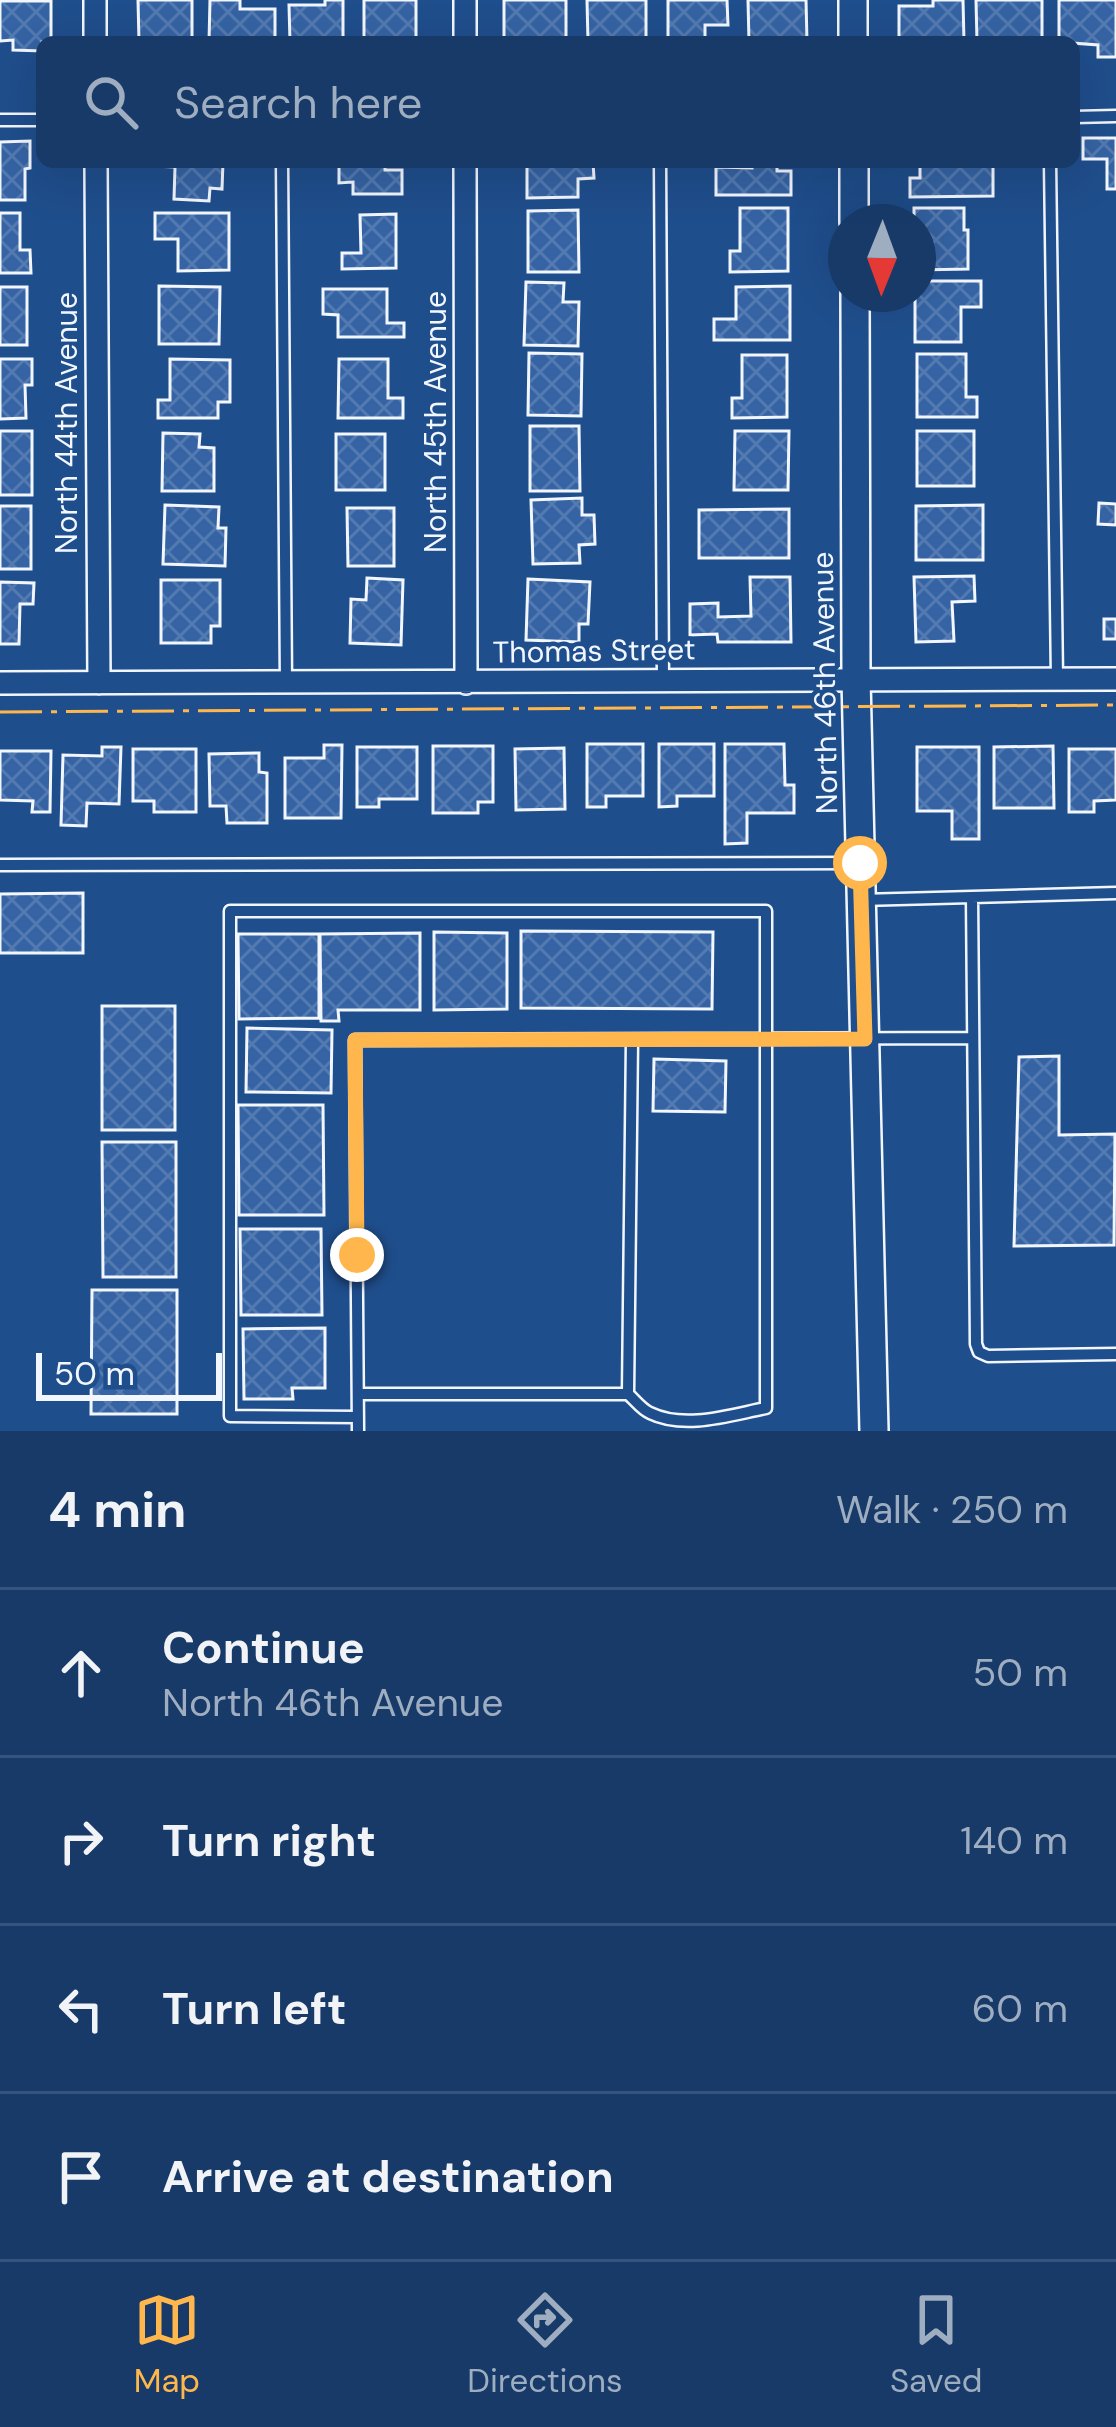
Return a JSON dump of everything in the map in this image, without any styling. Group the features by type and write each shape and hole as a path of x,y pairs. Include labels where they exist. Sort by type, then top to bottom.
{"street":[{"path":"95,0 95,36"},
{"path":"465,0 465,36"},
{"path":"853,0 854,36"},
{"name":"North 44th Avenue","path":"96,168 99,683"},
{"name":"North 45th Avenue","path":"465,168 466,683"},
{"path":"854,168 854,204"},
{"name":"North 46th Avenue","path":"854,312 856,679 874,1431"},
{"name":"Thomas Street","path":"0,683 1116,679"}],"lane":[{"path":"1080,117 1116,116"},
{"path":"0,120 36,120"},
{"path":"282,168 286,683"},
{"path":"660,168 663,681"},
{"path":"1050,168 1057,679"},
{"path":"0,865 860,863"},
{"path":"861,901 1116,892"},
{"path":"972,897 979,1352 988,1356 1116,1354"},
{"path":"358,1394 628,1394 646,1412 672,1420 766,1408 766,911 230,911 230,1417 358,1417"},
{"path":"358,1431 355,1040 974,1038"},
{"path":"628,1394 632,1040"}],"building":[{"path":"138,0 192,0 192,36 139,36"},
{"path":"210,0 240,0 240,9 275,9 275,36 209,36"},
{"path":"325,0 343,0 343,36 290,36 289,5 325,5"},
{"path":"364,0 416,0 416,36 364,36"},
{"path":"504,0 566,0 566,36 504,36"},
{"path":"587,0 646,0 646,36 588,36"},
{"path":"668,0 727,0 728,25 705,25 705,36 668,36"},
{"path":"748,0 806,0 807,36 749,36"},
{"path":"933,0 963,0 964,36 899,36 899,6 933,6"},
{"path":"976,0 1042,0 1042,36 977,36"},
{"path":"1059,0 1116,0 1116,57 1098,57 1098,45 1080,44 1080,36 1059,36"},
{"path":"0,1 51,1 51,36 36,36 36,51 13,50 13,40 0,41"},
{"path":"1083,138 1116,138 1116,189 1107,189 1107,159 1083,159"},
{"path":"30,141 25,200 0,200 0,142"},
{"path":"175,168 223,168 222,189 210,188 209,201 174,199"},
{"path":"339,168 402,170 402,194 353,194 353,182 339,183"},
{"path":"527,168 593,168 594,178 578,179 578,197 527,198"},
{"path":"716,168 791,171 791,195 716,195"},
{"path":"920,168 993,168 993,196 910,197 910,178 920,178"},
{"path":"740,208 788,208 788,271 730,272 730,251 740,251"},
{"path":"936,208 964,208 968,269 936,270"},
{"path":"578,210 579,272 528,272 528,211"},
{"path":"0,213 20,213 20,250 30,250 31,273 0,273"},
{"path":"155,213 229,213 229,270 178,271 178,239 155,239"},
{"path":"396,214 396,268 342,269 342,253 361,253 360,215"},
{"path":"936,281 981,281 981,307 961,307 961,342 915,342 915,312 936,312"},
{"path":"526,282 564,283 563,302 579,302 578,346 524,345"},
{"path":"159,286 220,287 219,344 159,344"},
{"path":"790,286 790,340 714,340 714,319 736,319 736,287"},
{"path":"0,287 27,287 27,345 0,345"},
{"path":"323,289 387,289 387,323 404,323 404,337 338,337 338,315 323,314"},
{"path":"529,353 582,354 581,416 528,415"},
{"path":"917,354 966,354 966,397 977,397 977,417 917,417"},
{"path":"742,355 787,355 787,417 732,418 732,398 742,398"},
{"path":"0,359 32,359 32,385 25,385 26,418 0,419"},
{"path":"170,359 230,360 230,402 218,402 218,418 158,418 158,400 170,400"},
{"path":"339,359 388,359 388,398 403,398 403,418 338,418"},
{"path":"530,426 579,426 580,491 530,491"},
{"path":"0,431 32,431 32,495 0,495"},
{"path":"735,431 789,431 788,490 734,490"},
{"path":"917,431 974,431 974,486 917,486"},
{"path":"163,433 200,434 199,447 214,448 214,491 162,491"},
{"path":"336,434 385,434 385,490 336,490"},
{"path":"582,498 582,515 594,515 595,544 579,545 580,563 533,564 531,500"},
{"path":"1099,503 1116,504 1116,525 1098,524"},
{"path":"165,505 219,507 218,528 226,528 225,566 163,564"},
{"path":"983,505 983,560 916,560 916,506"},
{"path":"0,506 31,506 31,569 0,569"},
{"path":"347,508 394,508 394,566 348,566"},
{"path":"789,509 789,558 699,558 699,510"},
{"path":"974,576 975,601 952,602 954,641 916,642 914,577"},
{"path":"750,577 790,577 791,642 718,642 717,634 690,635 690,604 718,603 718,617 751,616"},
{"path":"367,578 403,580 401,645 350,643 351,599 366,600"},
{"path":"528,579 590,582 588,624 579,624 579,642 526,640"},
{"path":"161,580 220,580 220,626 211,626 211,643 161,643"},
{"path":"0,582 34,583 33,604 20,604 19,644 0,644"},
{"path":"1104,619 1116,619 1116,639 1104,639"},
{"path":"587,744 643,744 643,796 606,796 606,807 587,807"},
{"path":"659,744 714,744 714,796 677,796 677,806 659,807"},
{"path":"725,744 784,744 785,785 794,785 794,813 747,813 747,843 725,844"},
{"path":"324,745 342,745 341,818 285,818 285,758 324,758"},
{"path":"433,746 493,746 493,802 478,802 478,813 433,813"},
{"path":"1053,746 1054,808 994,808 994,747"},
{"path":"102,747 121,747 119,804 87,803 86,826 61,825 63,755 102,756"},
{"path":"357,747 417,747 417,799 379,799 379,807 357,807"},
{"path":"917,747 979,747 979,839 952,839 952,811 917,811"},
{"path":"564,748 565,809 516,810 515,749"},
{"path":"133,749 196,749 196,812 154,812 154,801 133,801"},
{"path":"1069,749 1116,749 1116,800 1094,801 1094,812 1069,812"},
{"path":"0,751 51,751 50,812 32,812 33,801 0,800"},
{"path":"259,753 259,772 267,773 267,823 227,823 226,806 210,806 209,754"},
{"path":"83,893 83,953 0,953 0,894"},
{"path":"521,931 713,932 712,1009 521,1008"},
{"path":"434,932 507,933 507,1009 434,1010"},
{"path":"420,933 420,1010 338,1010 339,1021 321,1021 320,934"},
{"path":"238,934 319,934 319,1018 239,1019"},
{"path":"102,1006 175,1006 175,1130 102,1130"},
{"path":"247,1028 332,1030 331,1093 246,1092"},
{"path":"1059,1056 1059,1135 1115,1134 1114,1245 1014,1246 1019,1057"},
{"path":"654,1059 726,1061 725,1112 653,1111"},
{"path":"238,1105 323,1105 324,1215 239,1215"},
{"path":"102,1142 176,1142 176,1277 103,1277"},
{"path":"240,1229 321,1229 322,1315 241,1315"},
{"path":"92,1290 177,1290 177,1414 91,1414"},
{"path":"325,1328 325,1388 292,1388 293,1399 244,1399 243,1329"}],"power":[{"path":"0,712 1116,705"}],"route":[{"path":"357,1255 355,1040 865,1039 860,863"}]}
